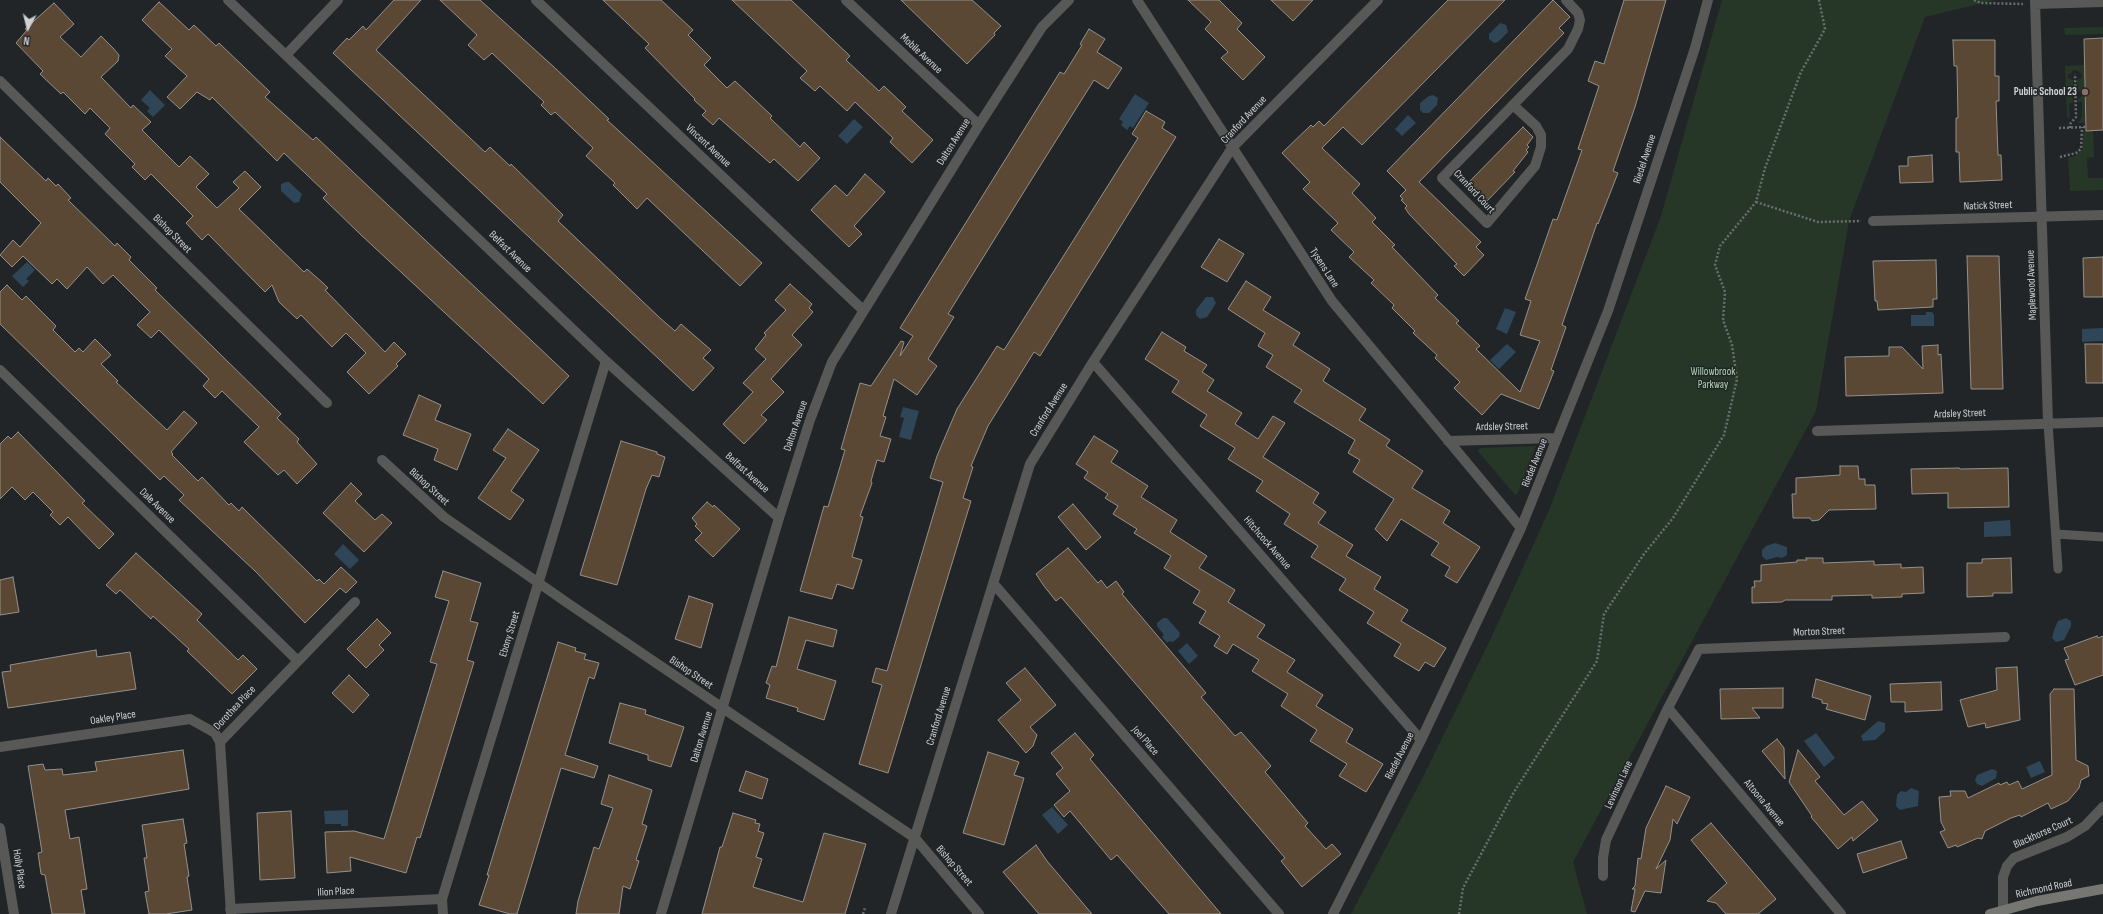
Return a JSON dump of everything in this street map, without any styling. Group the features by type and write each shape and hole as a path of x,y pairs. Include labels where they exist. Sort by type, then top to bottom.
{"street":[{"name":"Belfast Avenue","path":"228,0 606,361 779,518"},
{"path":"286,55 338,0"},
{"name":"Vincent Avenue","path":"536,0 863,310"},
{"name":"Mobile Avenue","path":"846,0 979,124"},
{"name":"Dalton Avenue","path":"661,914 779,518 810,420 832,362 979,124 1042,27 1069,0"},
{"name":"Tysens Lane","path":"1137,0 1332,302 1521,528"},
{"name":"Cranford Avenue","path":"891,914 1030,464 1093,362 1232,148 1378,0"},
{"name":"Cranford Court","path":"1513,105 1536,126 1541,136 1541,147 1534,166 1487,223 1442,178 1513,105 1568,49 1578,29 1580,20 1578,13 1566,0"},
{"name":"Riedel Avenue","path":"1333,914 1421,740 1521,528 1608,311 1695,48 1708,0"},
{"path":"2035,2 2103,2"},
{"name":"Maplewood Avenue","path":"2035,2 2048,424"},
{"name":"Bishop Street","path":"0,81 327,403"},
{"name":"Natick Street","path":"1873,221 2103,215"},
{"name":"Ebony Street","path":"443,914 442,899 537,583 606,361"},
{"name":"Hitchcock Avenue","path":"1093,362 1421,740"},
{"name":"Dale Avenue","path":"0,370 297,660"},
{"name":"Ardsley Street","path":"1817,431 2103,422"},
{"name":"Ardsley Street","path":"1448,441 1557,438"},
{"name":"Bishop Street","path":"382,460 444,517 537,583 915,838 979,914"},
{"name":"Joel Place","path":"993,583 1279,914"},
{"name":"Dorothea Place","path":"230,911 220,742 297,660 355,602"},
{"name":"Morton Street","path":"1668,708 1699,649 2005,637"},
{"name":"Levinson Lane","path":"1603,876 1603,858 1606,840 1668,708"},
{"name":"Altoona Avenue","path":"1668,708 1841,914"},
{"name":"Oakley Place","path":"0,747 190,719 215,733 220,742"},
{"name":"Blackhorse Court","path":"2003,910 2003,877 2007,866 2014,858 2067,837 2086,826 2103,807"},
{"name":"Holly Place","path":"0,828 14,914"},
{"name":"Richmond Road","path":"1990,914 2037,901 2103,890"},
{"name":"Ilion Place","path":"230,911 442,899"}],"lane":[{"name":"Maplewood Avenue","path":"2048,424 2058,569"},
{"path":"2056,534 2078,537 2103,537"}],"path":[{"path":"1459,914 1463,888 1514,792 1597,662 1604,614 1644,554 1673,518 1724,434 1737,380 1732,345 1723,320 1725,292 1715,265 1720,246 1756,202 1765,168 1801,72 1825,30 1819,0"},
{"path":"1974,0 1981,3 2035,2"},
{"path":"2070,128 2070,124 2076,117 2075,74"},
{"path":"2060,157 2076,153 2081,149 2082,127"},
{"path":"2059,128 2086,127"},
{"path":"1756,202 1818,222 1873,221"},
{"path":"863,914 865,908"}],"green space":[{"name":"Willowbrook Parkway","path":"1722,0 1995,0 1925,17 1849,221 1816,411 1573,862 1587,914 1351,914 1423,777 1492,636 1550,508 1661,216"},
{"path":"2103,27 2103,34 2065,35 2064,28"},
{"path":"2085,65 2086,123 2078,123 2082,117 2082,102 2078,102 2078,99 2082,96 2082,93 2078,90 2077,80 2082,78 2082,74 2077,70 2073,70 2071,74 2068,74 2068,78 2073,80 2073,91 2068,93 2068,97 2072,97 2074,102 2069,104 2070,117 2067,118 2065,66"},
{"path":"2083,130 2093,130 2094,157 2087,158 2088,178 2103,178 2103,190 2070,191 2068,158 2075,156 2082,150"},
{"path":"1536,446 1518,493 1515,495 1478,451 1480,448"}],"water":[{"path":"1500,23 1506,25 1508,32 1498,42 1494,43 1489,39 1489,34"},
{"path":"150,90 165,105 153,117 147,111 150,108 141,100"},
{"path":"1135,94 1149,103 1133,128 1130,126 1127,130 1121,125 1123,122 1119,119"},
{"path":"1433,95 1438,98 1437,105 1429,113 1423,113 1420,110 1420,103 1429,96"},
{"path":"1408,115 1416,123 1402,136 1395,129"},
{"path":"854,119 863,127 847,144 838,136"},
{"path":"289,182 302,194 299,202 294,203 281,191 281,184"},
{"path":"27,262 35,270 26,279 29,281 23,287 12,276"},
{"path":"1206,297 1213,297 1216,303 1207,317 1200,319 1196,315 1196,310"},
{"path":"1505,308 1516,312 1507,334 1496,329"},
{"path":"1926,312 1932,312 1934,315 1934,326 1911,326 1911,315 1926,315"},
{"path":"2103,328 2103,341 2082,342 2082,329"},
{"path":"1507,344 1516,352 1499,369 1490,360"},
{"path":"903,407 919,411 911,440 899,437 904,418 900,417"},
{"path":"2010,520 2011,536 1984,537 1984,522"},
{"path":"1775,543 1787,547 1787,555 1782,558 1777,557 1766,560 1762,556 1762,550 1766,546"},
{"path":"343,544 359,560 350,569 334,554"},
{"path":"1163,618 1167,618 1180,633 1179,637 1173,642 1169,641 1167,643 1162,637 1164,635 1157,626 1157,623"},
{"path":"2066,618 2071,621 2071,626 2064,640 2056,642 2052,638 2054,630 2058,621"},
{"path":"1187,643 1198,656 1189,664 1178,651"},
{"path":"1878,721 1885,723 1885,731 1875,740 1863,741 1861,736"},
{"path":"1816,733 1835,758 1824,767 1804,741"},
{"path":"2040,761 2045,772 2031,778 2026,767"},
{"path":"1992,769 1997,771 1996,778 1982,786 1977,784 1975,780 1977,775"},
{"path":"1911,788 1919,791 1918,806 1900,810 1896,806 1897,795 1901,791 1906,792"},
{"path":"1052,807 1068,825 1058,834 1042,815"},
{"path":"348,810 348,826 341,826 341,824 325,824 324,811"}],"building":[{"path":"394,0 421,0 376,50 485,152 490,147 510,166 511,164 563,215 558,221 660,318 675,331 681,324 711,350 703,358 714,368 693,391 333,53 347,38 349,40 363,26 366,30"},
{"path":"440,0 480,0 555,68 609,119 607,120 762,263 740,286 647,198 637,209 613,185 615,183 586,156 593,148 555,112 551,115 541,105 544,102 492,53 484,60 468,45 477,35"},
{"path":"603,0 661,0 693,30 688,35 711,58 704,65 727,88 735,81 772,116 770,118 800,147 804,142 820,158 798,181 774,159 770,163 719,118 713,125 702,115 706,111 645,48 649,44"},
{"path":"732,0 791,0 850,56 846,60 879,91 884,86 906,107 902,111 933,140 912,163 890,142 893,138 855,102 847,111 820,86 815,91 800,78 807,71"},
{"path":"901,0 972,0 1001,26 994,33 995,35 967,64"},
{"path":"1188,0 1219,0 1242,23 1237,29 1265,57 1243,80 1221,58 1228,52 1205,29 1211,22"},
{"path":"1271,0 1313,0 1293,21"},
{"path":"1448,0 1505,0 1362,145 1343,127 1322,148 1360,184 1352,193 1376,218 1372,222 1395,245 1392,247 1438,295 1435,298 1459,321 1456,323 1480,346 1476,349 1520,392 1540,341 1520,335 1531,301 1525,299 1553,219 1557,220 1582,150 1578,149 1599,86 1588,81 1595,61 1604,64 1624,0 1666,0 1635,107 1613,171 1618,173 1598,224 1597,223 1562,325 1566,327 1551,370 1554,371 1539,409 1501,394 1482,415 1454,388 1460,382 1435,358 1437,355 1413,333 1415,331 1392,308 1394,305 1371,283 1374,280 1349,257 1354,252 1331,230 1338,223 1303,189 1310,182 1282,153 1311,125 1313,127 1319,121 1324,126"},
{"path":"1553,0 1570,17 1559,28 1564,33 1419,182 1481,242 1476,247 1484,255 1464,276 1454,266 1457,264 1409,214 1405,208 1407,206 1401,200 1403,199 1400,196 1406,190 1387,171"},
{"path":"159,2 189,30 194,25 216,46 219,43 270,92 265,97 313,140 316,137 569,376 543,404 360,234 323,198 327,194 284,153 277,161 212,97 210,100 197,92 180,109 167,97 187,76 165,56 172,49 142,20"},
{"path":"54,3 74,24 60,37 81,57 101,36 119,55 118,61 101,77 131,108 133,105 151,122 142,130 179,167 190,156 209,174 196,187 217,208 239,188 233,182 245,171 261,187 239,209 304,272 307,269 323,283 328,288 325,290 385,352 394,342 406,354 396,364 398,366 369,394 347,372 366,353 346,333 332,347 301,315 297,319 279,302 272,285 265,292 208,234 202,240 186,223 193,216 151,174 145,180 132,167 135,164 105,134 110,128 90,108 85,114 63,92 61,94 40,74 43,71 16,43 27,30 25,29"},
{"path":"1089,29 1105,39 1097,52 1122,68 1108,89 1094,80 1025,190 948,314 954,317 928,359 937,366 917,395 894,379 883,416 886,417 880,436 891,439 884,462 877,460 871,481 872,483 860,516 863,517 852,557 862,560 853,589 837,584 832,599 800,591 824,506 828,507 845,450 841,449 860,383 871,386 901,341 904,342 900,356 913,336 900,328 1060,72 1064,74 1082,45 1080,44"},
{"path":"2103,38 2103,130 2086,131 2084,39"},
{"path":"1953,40 1995,40 1995,76 1999,76 1999,101 1996,101 1998,155 2001,155 2002,180 1960,182 1959,152 1956,152 1956,118 1958,118 1957,66 1954,66"},
{"path":"1146,111 1165,122 1162,128 1176,137 1040,356 1034,352 988,426 971,466 973,467 963,498 971,501 888,773 859,764 882,685 872,682 876,668 887,671 943,482 930,478 937,456 957,409 997,346 1004,350 1138,138 1132,134"},
{"path":"1523,127 1533,137 1527,145 1529,147 1526,150 1528,152 1513,171 1515,172 1487,201 1469,182"},
{"path":"0,137 46,181 48,178 56,186 58,184 71,198 68,200 115,246 117,243 131,257 129,260 157,288 155,290 281,414 277,418 299,439 297,442 317,464 297,484 284,470 278,475 244,442 259,427 222,391 215,398 203,386 209,379 159,330 151,338 137,325 150,312 113,275 103,284 87,267 67,289 57,279 52,284 23,256 12,267 0,255 13,240 20,247 41,223 0,182"},
{"path":"1932,155 1933,182 1900,183 1899,166 1908,166 1908,157"},
{"path":"865,174 885,192 854,226 862,234 849,247 811,210 835,185 847,196"},
{"path":"1219,239 1244,254 1227,282 1201,267"},
{"path":"1967,256 1999,256 2003,389 1971,389"},
{"path":"2103,257 2103,297 2084,297 2083,258"},
{"path":"1936,260 1937,299 1933,299 1933,307 1878,310 1877,301 1875,301 1873,261"},
{"path":"1246,281 1271,297 1263,310 1300,333 1293,345 1330,369 1323,381 1366,409 1359,420 1390,440 1386,446 1423,471 1412,488 1450,511 1443,523 1480,547 1457,583 1445,576 1450,567 1431,555 1439,543 1401,519 1387,541 1375,529 1394,499 1353,472 1360,460 1348,453 1355,440 1294,402 1302,390 1266,367 1273,355 1258,346 1265,333 1228,309"},
{"path":"790,284 812,304 809,308 813,312 792,335 802,345 771,379 784,392 761,415 767,420 744,444 723,424 753,392 743,383 766,359 755,349 766,335 764,333 786,310 775,300"},
{"path":"7,285 22,300 26,296 56,326 53,330 75,352 79,348 83,352 95,339 111,355 101,364 118,381 116,382 167,430 184,411 197,423 171,452 173,454 172,455 198,481 202,477 229,505 231,503 239,511 242,507 317,581 319,579 324,584 341,567 357,582 346,593 340,588 305,623 255,571 179,500 184,495 164,476 160,480 0,324 0,292"},
{"path":"1162,332 1186,347 1184,351 1207,365 1202,372 1214,380 1207,391 1242,413 1235,424 1258,439 1273,416 1285,423 1263,457 1319,493 1313,503 1326,512 1318,523 1353,545 1346,556 1381,577 1374,589 1408,610 1401,621 1446,648 1434,667 1425,662 1419,671 1394,656 1401,644 1367,623 1374,612 1339,590 1346,579 1311,557 1318,546 1284,524 1290,514 1256,491 1263,481 1228,459 1235,448 1200,426 1207,415 1172,392 1179,381 1145,359"},
{"path":"2085,344 2103,344 2103,383 2086,383"},
{"path":"1938,345 1938,355 1941,354 1943,393 1846,396 1845,357 1889,356 1889,347 1902,347 1923,369 1922,346"},
{"path":"419,395 441,405 435,420 471,434 457,470 434,460 438,449 403,435"},
{"path":"508,429 539,450 511,491 524,500 510,520 478,498 506,458 493,450"},
{"path":"18,432 85,501 82,503 114,534 99,549 68,517 60,525 50,515 53,512 33,492 25,500 12,487 0,499 0,444 8,436 11,439"},
{"path":"1094,436 1118,451 1111,462 1148,486 1141,497 1177,520 1170,532 1207,556 1199,568 1235,590 1228,602 1265,625 1257,637 1295,660 1287,672 1323,695 1316,706 1353,729 1346,742 1383,764 1366,792 1339,776 1347,764 1310,741 1317,730 1281,706 1288,694 1252,671 1259,660 1233,644 1227,654 1214,646 1220,636 1199,623 1206,611 1193,603 1200,591 1164,568 1171,556 1134,533 1137,529 1113,514 1118,506 1105,498 1108,494 1084,478 1088,472 1076,464"},
{"path":"621,441 657,452 657,454 665,457 659,477 652,475 646,489 617,585 580,575"},
{"path":"1840,466 1858,466 1859,479 1865,479 1865,485 1875,485 1876,509 1829,510 1819,520 1812,521 1810,518 1793,518 1792,494 1796,494 1796,478 1840,475"},
{"path":"2008,468 2009,507 1948,508 1948,493 1912,494 1911,469"},
{"path":"351,483 362,494 355,501 375,520 382,514 392,523 364,552 323,513"},
{"path":"707,502 713,507 714,505 740,529 713,557 695,540 702,533 695,526 697,524 692,518"},
{"path":"1073,504 1101,537 1086,550 1058,517"},
{"path":"1068,548 1098,583 1101,580 1107,588 1116,581 1124,592 1122,594 1206,693 1201,697 1235,736 1241,732 1271,766 1265,772 1308,823 1305,826 1326,849 1332,844 1341,854 1302,887 1281,861 1285,858 1256,824 1061,597 1056,601 1044,586 1036,574"},
{"path":"136,553 202,614 197,620 238,660 243,655 257,669 232,694 187,651 189,649 153,616 151,619 120,590 116,594 106,585"},
{"path":"1806,558 1823,558 1823,563 1874,561 1874,565 1901,564 1901,568 1923,567 1924,593 1902,594 1902,597 1872,598 1872,595 1832,596 1832,600 1785,600 1782,602 1752,603 1752,587 1755,587 1754,581 1761,581 1761,565 1797,562 1797,560 1807,560"},
{"path":"2011,558 2012,593 1993,593 1993,596 1967,597 1967,563 1982,563 1982,559"},
{"path":"443,571 481,583 470,621 478,623 467,660 474,662 420,838 417,837 406,873 350,857 351,871 327,873 325,832 354,831 384,839 437,664 430,662 449,601 435,597"},
{"path":"13,577 19,612 0,615 0,580"},
{"path":"689,596 713,604 701,648 675,639"},
{"path":"789,617 837,630 833,647 806,640 797,669 836,681 824,720 797,711 798,708 766,698 770,685 766,683 772,666 776,667"},
{"path":"377,619 391,633 379,645 384,650 366,668 347,649"},
{"path":"2097,636 2098,638 2103,636 2103,675 2075,685 2065,660 2069,659 2064,648"},
{"path":"558,642 576,648 575,651 586,654 584,659 599,663 594,679 589,677 565,755 598,766 594,778 561,768 517,914 510,914 479,905"},
{"path":"96,650 97,657 130,652 136,689 8,708 2,672 11,671 10,665"},
{"path":"2017,667 2020,720 1986,728 1985,723 1968,727 1960,700 1997,690 1996,668"},
{"path":"1025,668 1056,705 1030,727 1037,735 1033,746 1026,753 998,720 1021,700 1006,683"},
{"path":"349,675 369,695 353,713 332,693"},
{"path":"1816,679 1871,696 1865,720 1826,709 1828,704 1822,703 1822,700 1812,697"},
{"path":"1941,682 1942,710 1905,712 1905,702 1891,702 1890,684"},
{"path":"1783,688 1783,708 1752,708 1760,718 1721,719 1720,689"},
{"path":"2054,689 2074,689 2076,760 2088,766 2089,776 2081,780 2079,788 2068,801 2051,809 2048,803 2021,817 2020,815 2011,818 1985,831 1982,839 1978,838 1957,847 1956,845 1948,848 1940,832 1945,830 1941,822 1939,797 1951,796 1950,791 1965,791 1968,798 1999,783 2000,785 2007,782 2009,785 2018,781 2022,789 2052,775 2050,694"},
{"path":"620,703 646,710 645,714 684,727 671,767 648,760 648,755 609,743"},
{"path":"1075,733 1094,755 1090,759 1221,914 1169,914 1117,855 1111,860 1070,811 1064,817 1054,805 1070,791 1056,774 1063,768 1051,753"},
{"path":"1777,739 1784,748 1785,779 1762,751"},
{"path":"183,750 189,789 65,810 70,839 79,837 87,889 81,890 85,914 52,914 45,875 41,874 38,853 42,852 28,766 43,764 45,770 62,769 63,775 97,771 95,762"},
{"path":"1798,750 1820,777 1815,781 1844,815 1862,801 1878,820 1853,841 1852,837 1838,849 1811,817 1812,816 1789,782"},
{"path":"988,752 1019,762 1014,775 1024,778 1004,845 963,833"},
{"path":"746,771 768,779 762,799 739,791"},
{"path":"609,775 652,790 642,824 647,826 636,860 639,861 630,889 623,886 619,914 576,914 578,901 594,847 599,849 613,808 601,804"},
{"path":"1666,786 1690,797 1677,824 1673,819 1670,840 1656,869 1666,860 1661,893 1645,891 1635,912 1631,911 1635,889 1632,889 1635,886 1638,858 1641,859 1646,828"},
{"path":"291,811 295,878 260,880 257,813"},
{"path":"733,813 756,820 755,823 760,824 758,831 764,833 756,857 762,859 753,887 803,902 824,833 866,844 845,914 702,914 720,847 722,847"},
{"path":"183,819 187,843 184,844 189,876 187,877 192,910 166,914 149,914 145,892 149,891 144,858 147,858 142,825"},
{"path":"1711,823 1776,899 1758,914 1726,914 1716,903 1707,901 1727,883 1691,840"},
{"path":"1901,841 1907,858 1863,873 1857,854"},
{"path":"1036,845 1047,861 1092,914 1039,914 1003,872"}],"place":[{"name":"Public School 23","path":"2085,92"}]}
